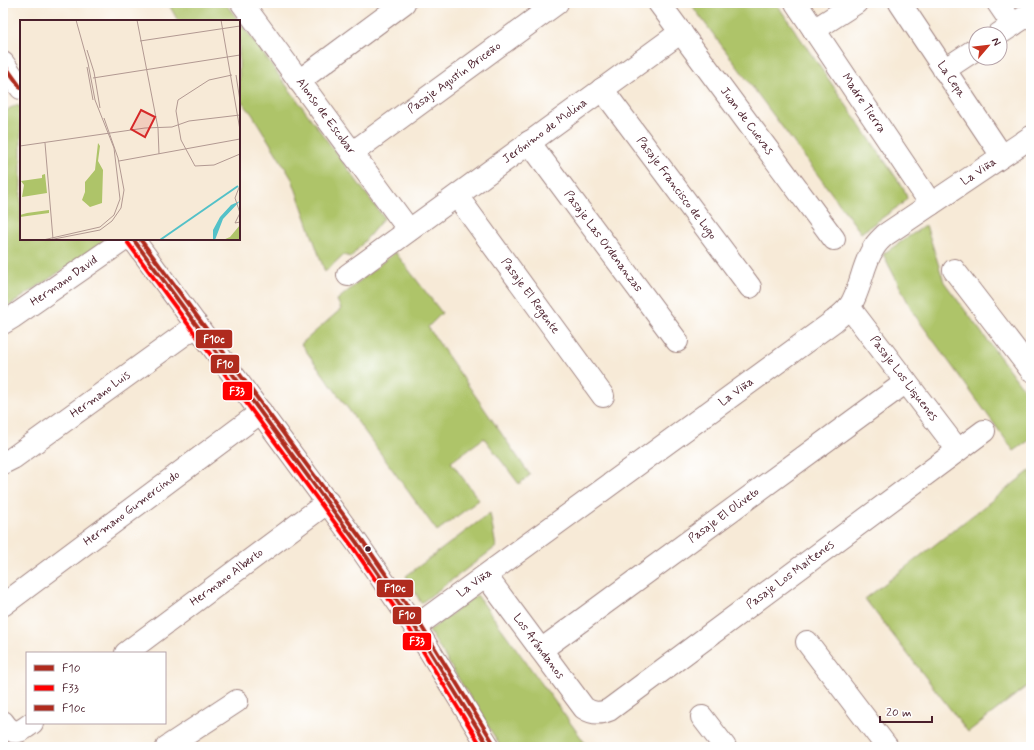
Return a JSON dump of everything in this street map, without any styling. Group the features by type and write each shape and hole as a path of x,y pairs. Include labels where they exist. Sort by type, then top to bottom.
{"street":[{"path":"299,81 404,3"},
{"name":"Pasaje Agustín Briceño","path":"352,153 557,3"},
{"name":"Juan de Cuevas","path":"659,3 834,239"},
{"name":"Madre Tierra","path":"796,3 931,204"},
{"path":"814,30 856,3"},
{"name":"La Cepa","path":"900,3 1002,156"},
{"path":"998,3 1005,26"},
{"name":"Alonso de Escobar","path":"247,5 299,81 409,230"},
{"path":"1008,28 1031,13"},
{"name":"Jerónimo de Molina","path":"348,275 680,32"},
{"path":"944,70 968,54"},
{"path":"4,66 20,87"},
{"name":"Pasaje Francisco de Lugo","path":"602,89 750,287"},
{"name":"La Viña","path":"415,627 834,321 849,307 869,256 873,248 885,234 1031,137"},
{"name":"Pasaje Las Ordenanzas","path":"529,142 677,341"},
{"name":"Pasaje El Regente","path":"456,196 603,396"},
{"name":"Hermano David","path":"3,323 124,240"},
{"path":"134,240 328,502 385,583 415,627 489,747"},
{"path":"954,270 1027,358"},
{"name":"Pasaje Los Liquenes","path":"849,307 958,450"},
{"name":"Hermano Luis","path":"3,464 197,325"},
{"name":"Pasaje El Oliveto","path":"541,650 906,382"},
{"name":"Hermano Gumercindo","path":"3,604 261,412"},
{"name":"Pasaje Los Maitenes","path":"594,713 609,710 984,431"},
{"name":"Hermano Alberto","path":"127,652 328,502"},
{"name":"Los Arándanos","path":"486,576 584,708 594,713"},
{"path":"807,642 879,744"},
{"path":"167,747 237,701"},
{"path":"702,716 725,747"},
{"path":"3,722 9,730 14,732 19,732 31,724"}],"green space":[{"path":"168,3 225,3 238,20 177,20"},
{"path":"690,3 776,3 904,189 907,198 903,203 861,233"},
{"path":"240,22 384,218 351,257 343,255 325,272 292,179 252,114 240,99"},
{"path":"18,105 20,108 20,240 107,240 3,310 3,153 5,112"},
{"path":"926,225 944,282 1031,399 1031,439 1014,451 914,314 883,254"},
{"path":"395,252 442,313 428,327 530,475 519,484 484,438 451,462 479,500 437,531 301,344 341,309 337,300"},
{"path":"1031,470 1031,683 968,732 865,599"},
{"path":"490,513 496,547 421,603 406,576"},
{"path":"477,595 588,747 501,747 429,631"}],"transit line":[{"name":"F10","path":"3,63 20,87"},
{"name":"F10","path":"134,240 357,543 415,627 489,747"},
{"name":"F10c","path":"141,240 362,540 420,624 494,744"},
{"name":"F33","path":"128,243 352,546 410,630 482,747"}]}
